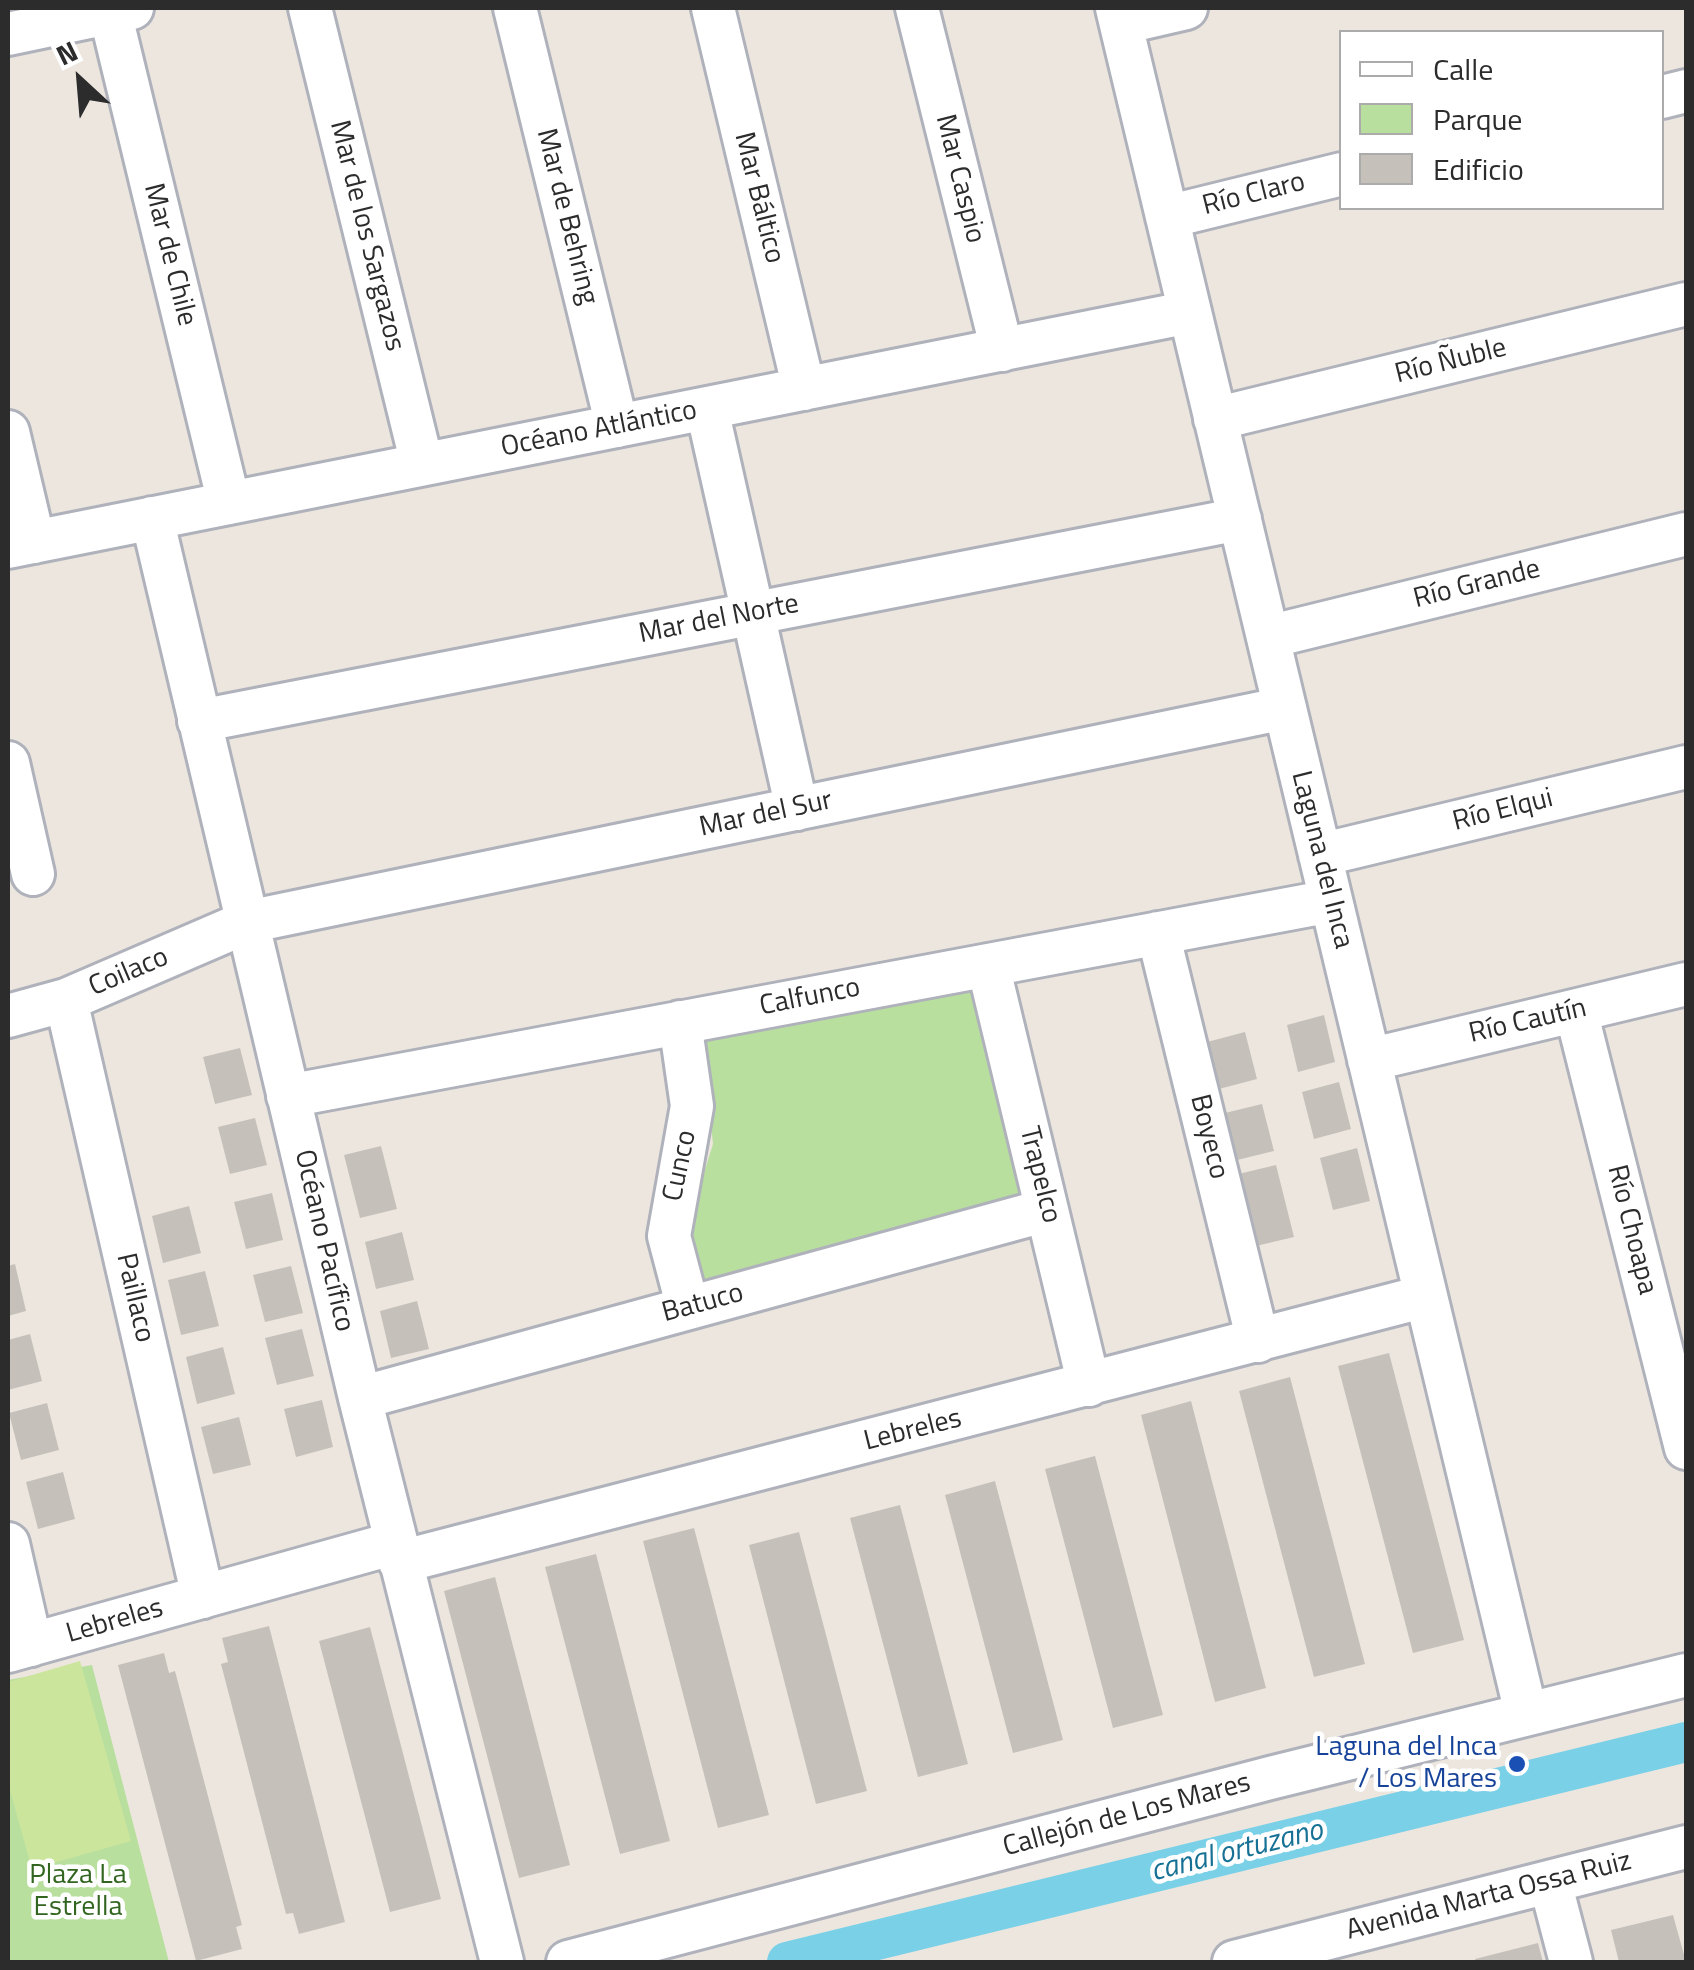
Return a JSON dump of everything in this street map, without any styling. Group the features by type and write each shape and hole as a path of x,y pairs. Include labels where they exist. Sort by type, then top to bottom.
{"street":[{"name":"Mar de los Sargazos","path":"310,8 422,464"},
{"name":"Mar de Behring","path":"515,8 617,426"},
{"name":"Mar Báltico","path":"712,8 804,389"},
{"name":"Mar Caspio","path":"917,8 1002,350"},
{"path":"1119,15 1186,8"},
{"path":"8,34 117,9"},
{"name":"Mar de Chile","path":"117,9 228,503"},
{"name":"Laguna del Inca","path":"1119,15 1526,1713"},
{"name":"Río Claro","path":"1166,216 1339,175"},
{"name":"Río Ñuble","path":"1215,419 1686,304"},
{"name":"Océano Atlántico","path":"21,544 1190,312"},
{"path":"706,408 797,808"},
{"path":"8,432 21,544"},
{"name":"Océano Pacífico","path":"152,518 397,1552 502,1962"},
{"name":"Mar del Norte","path":"199,722 1240,518"},
{"name":"Río Grande","path":"1268,636 1686,534"},
{"name":"Mar del Sur","path":"247,922 1285,708"},
{"path":"8,763 33,874"},
{"name":"Río Elqui","path":"1320,855 1686,767"},
{"name":"Calfunco","path":"288,1096 1331,901"},
{"name":"Coilaco","path":"8,1016 66,1000 247,922"},
{"name":"Boyeco","path":"1158,933 1258,1342"},
{"name":"Trapelco","path":"988,965 1089,1386"},
{"name":"Río Cautín","path":"1370,1060 1686,984"},
{"name":"Paillaco","path":"66,1000 203,1597"},
{"name":"Río Choapa","path":"1576,1011 1686,1448"},
{"name":"Cunco","path":"680,1022 692,1106 669,1236 688,1308"},
{"name":"Batuco","path":"360,1398 1048,1210"},
{"name":"Lebreles","path":"19,1648 203,1597 1089,1386 1426,1296"},
{"path":"8,1544 19,1648"},
{"name":"Callejón de Los Mares","path":"568,1962 1686,1675"},
{"name":"Avenida Marta Ossa Ruiz","path":"1234,1962 1686,1847"},
{"path":"1550,1882 1571,1962"}],"green space":[{"path":"976,988 1029,1205 698,1292 685,1234 713,1144 702,1038"},
{"path":"80,1661 131,1841 32,1869 8,1783 8,1682"},
{"name":"Plaza La Estrella","path":"92,1665 169,1962 8,1962 8,1680"}],"building":[{"path":"1324,1015 1335,1062 1298,1072 1287,1025"},
{"path":"1245,1032 1257,1079 1219,1089 1207,1042"},
{"path":"240,1048 252,1095 215,1104 203,1057"},
{"path":"1339,1082 1351,1129 1314,1139 1302,1092"},
{"path":"1262,1104 1274,1151 1237,1160 1225,1113"},
{"path":"255,1118 267,1165 230,1174 218,1127"},
{"path":"381,1146 397,1209 360,1218 344,1155"},
{"path":"1357,1148 1370,1201 1333,1210 1320,1158"},
{"path":"1276,1165 1294,1237 1256,1246 1230,1176"},
{"path":"272,1193 283,1240 246,1249 234,1202"},
{"path":"189,1206 201,1253 163,1263 152,1216"},
{"path":"402,1232 414,1280 376,1289 365,1242"},
{"path":"15,1264 26,1311 8,1316 8,1266"},
{"path":"291,1266 303,1313 265,1322 253,1275"},
{"path":"205,1271 219,1326 181,1335 168,1280"},
{"path":"417,1301 429,1349 391,1358 380,1311"},
{"path":"302,1329 314,1376 277,1385 265,1338"},
{"path":"30,1334 42,1381 8,1390 8,1340"},
{"path":"223,1347 235,1394 197,1404 186,1357"},
{"path":"1389,1353 1464,1640 1413,1653 1338,1366"},
{"path":"1290,1377 1365,1664 1314,1677 1239,1391"},
{"path":"322,1400 333,1447 296,1457 284,1409"},
{"path":"1191,1401 1266,1688 1215,1702 1141,1415"},
{"path":"47,1403 59,1450 21,1460 9,1413"},
{"path":"239,1417 251,1465 213,1474 201,1427"},
{"path":"1095,1456 1163,1715 1113,1728 1045,1469"},
{"path":"63,1472 75,1519 38,1529 26,1482"},
{"path":"995,1481 1063,1740 1013,1753 945,1495"},
{"path":"900,1505 968,1764 918,1777 850,1518"},
{"path":"694,1528 769,1815 718,1828 643,1541"},
{"path":"799,1532 867,1791 816,1804 749,1545"},
{"path":"596,1554 670,1841 620,1854 545,1567"},
{"path":"495,1577 570,1865 519,1878 444,1591"},
{"path":"269,1626 345,1922 299,1934 293,1913 286,1914 221,1664 228,1662 222,1638"},
{"path":"370,1627 441,1899 390,1912 319,1641"},
{"path":"164,1653 169,1673 175,1671 242,1925 236,1927 242,1949 196,1961 118,1665"},
{"path":"1673,1915 1686,1962 1619,1962 1611,1930"},
{"path":"1538,1943 1543,1962 1475,1959"}],"waterway":[{"name":"canal ortuzano","path":"787,1962 1686,1742"}],"place":[{"name":"Laguna del Inca / Los Mares","path":"1517,1764"}]}
